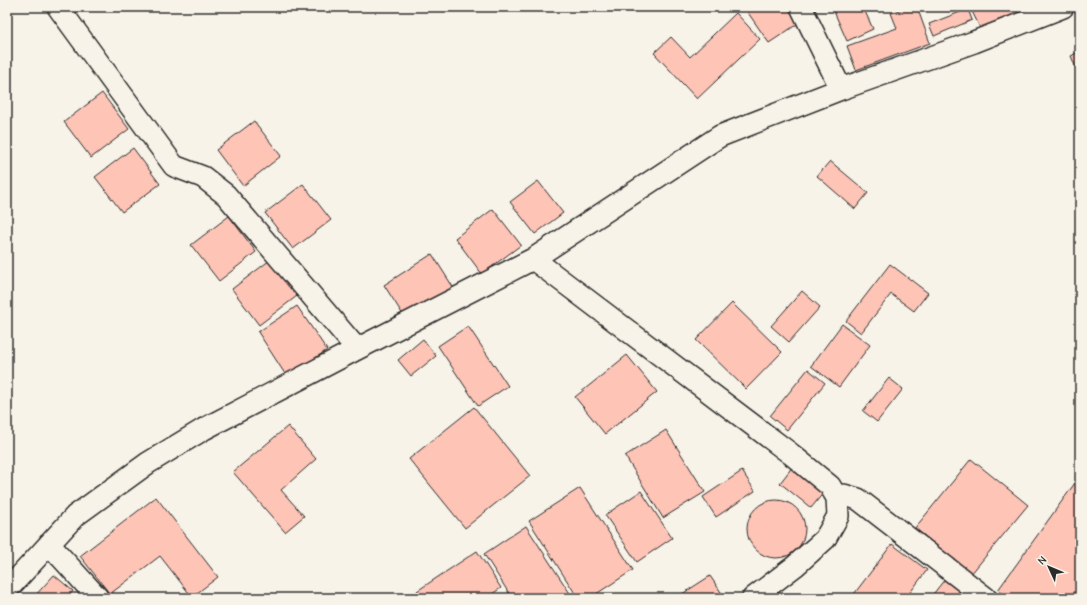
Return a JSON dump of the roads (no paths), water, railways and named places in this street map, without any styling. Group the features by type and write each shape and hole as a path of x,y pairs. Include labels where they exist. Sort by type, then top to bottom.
{"street":[{"path":"58,7 174,166 203,177 226,195 357,349"},
{"path":"801,7 841,89"},
{"path":"7,590 75,516 148,463 204,429 533,259 644,188 720,136 841,89 974,42 1063,7"},
{"path":"533,259 792,454 830,486 837,498 838,516 825,539 795,566 753,598"},
{"path":"837,498 844,495 858,499 986,598"},
{"path":"50,544 98,598"}]}
